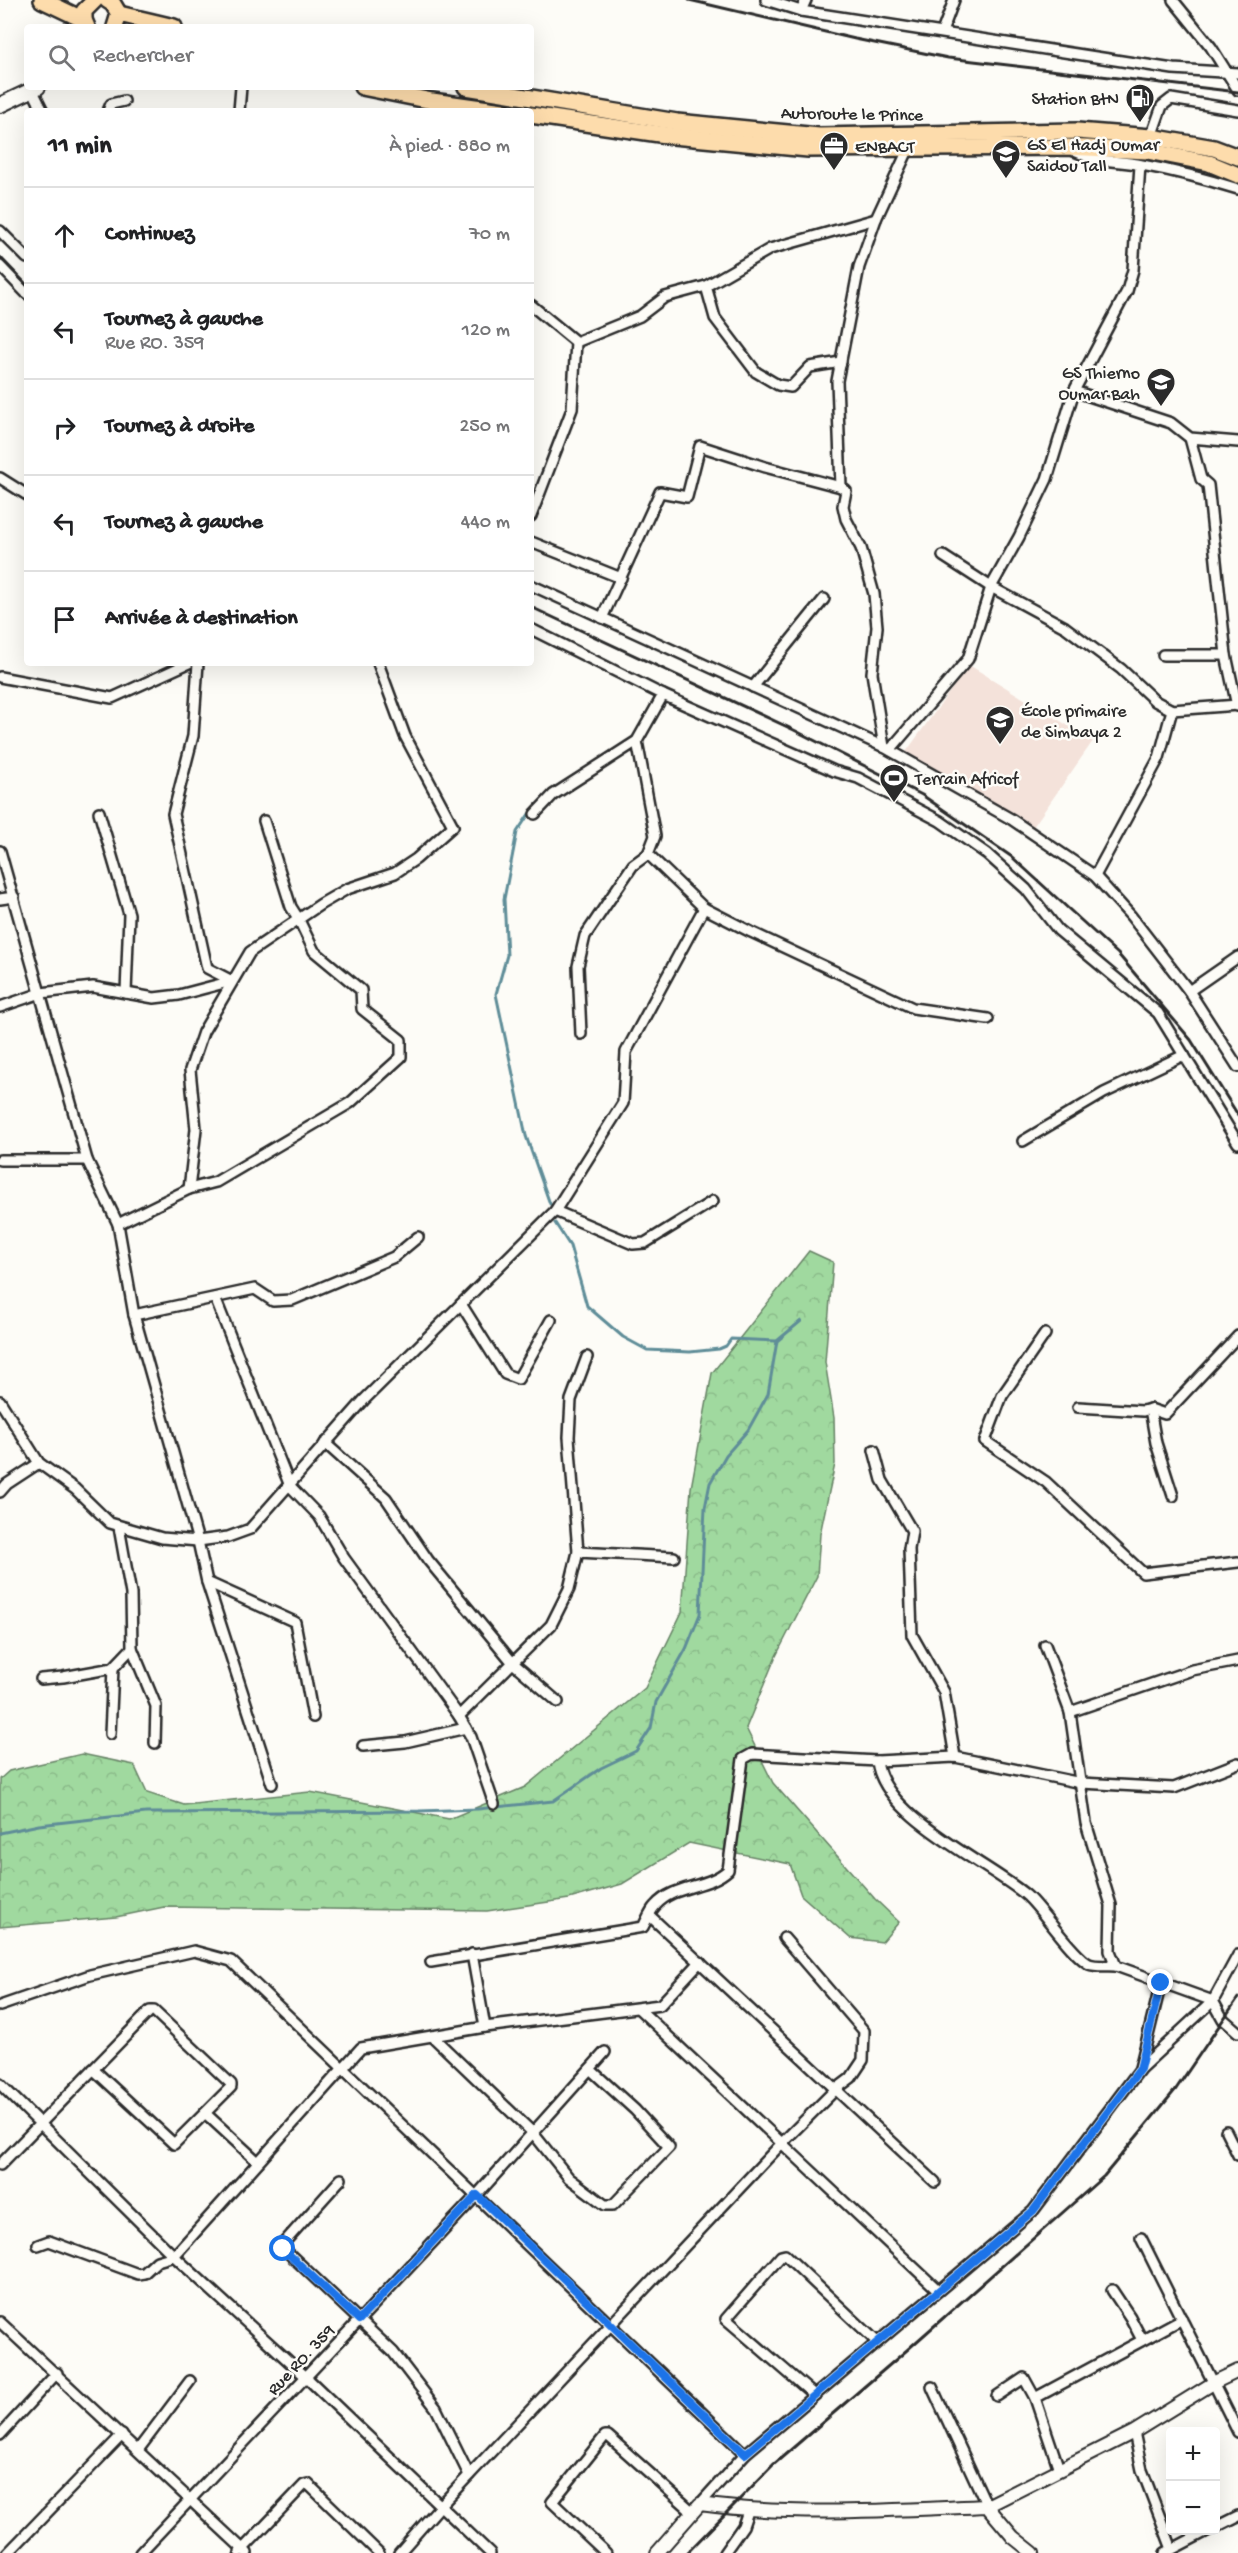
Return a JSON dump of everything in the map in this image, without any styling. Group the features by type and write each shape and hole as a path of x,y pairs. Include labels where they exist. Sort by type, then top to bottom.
{"main road":[{"path":"42,0 85,11"},
{"path":"115,14 160,24"},
{"path":"0,105 34,90"},
{"path":"373,90 431,106 459,108"},
{"name":"Autoroute le Prince","path":"484,90 676,122 819,136 1077,131 1151,137 1214,148 1238,157"},
{"name":"Autoroute le Prince","path":"534,115 673,135 797,148 908,150 1066,147 1147,151 1209,163 1238,175"}],"street":[{"path":"766,0 801,11 1173,69 1238,73"},
{"path":"801,11 806,0"},
{"path":"942,32 954,0"},
{"path":"1173,0 1211,47 1238,90"},
{"path":"36,90 42,108"},
{"path":"239,108 241,90"},
{"path":"1151,137 1162,106 1171,99 1238,110"},
{"path":"109,108 111,104 124,100"},
{"path":"1066,147 1090,159 1189,174 1238,189"},
{"path":"841,487 837,381 859,267 876,219 908,150"},
{"path":"887,748 968,659 991,587 1019,537 1047,479 1074,391 1127,291 1133,270 1140,165"},
{"path":"576,342 640,316 665,297 706,286 770,249 876,219"},
{"path":"0,231 24,255"},
{"path":"0,266 24,291"},
{"path":"706,286 715,318 756,372 778,385 791,387 810,367 841,362"},
{"path":"534,307 576,342"},
{"path":"534,508 572,409 576,342"},
{"path":"1074,391 1171,423 1190,438 1238,442"},
{"path":"943,556 991,587 1065,627 1121,669 1155,701 1172,710 1237,706 1226,656 1208,485 1201,479 1190,438"},
{"path":"602,618 660,492 687,497 700,446 765,467 841,487 846,491 843,506 846,519 861,549 874,594 877,627 872,673 887,748"},
{"path":"0,478 24,493"},
{"path":"534,543 621,578"},
{"path":"534,586 887,748 1011,819 1095,876 1131,916 1189,991 1238,1067"},
{"path":"753,687 824,599"},
{"path":"534,630 663,695 834,771 858,778 965,837 1026,889 1058,930 1158,1013 1238,1143"},
{"path":"1163,655 1226,656"},
{"path":"0,677 112,698 182,666"},
{"path":"198,666 193,736 172,813 207,968 232,981"},
{"path":"189,1189 196,1129 190,1070 203,1032 250,952 298,918 348,889 395,873 416,859 453,826 405,736 379,666"},
{"path":"535,814 553,795 637,741 663,695"},
{"path":"1095,876 1159,758 1172,710"},
{"path":"581,1034 578,966 585,936 633,865 648,854 655,836 637,741"},
{"path":"99,812 129,914 126,993"},
{"path":"118,1224 189,1189 216,1182 350,1103 401,1057 400,1040 362,1009 361,990 314,951 291,907 264,821"},
{"path":"0,851 87,1160 118,1224 134,1315 198,1541 207,1582 272,1784"},
{"path":"648,854 704,908 913,1008 988,1019"},
{"path":"0,899 14,897"},
{"path":"0,1401 39,1462 75,1489 110,1523 162,1538 198,1541 228,1537 250,1529 364,1400 555,1211 623,1103 626,1053 704,908"},
{"path":"1189,991 1238,957"},
{"path":"0,1007 41,993 93,987 154,998 179,995 232,981"},
{"path":"1023,1141 1104,1093 1184,1056"},
{"path":"0,1160 87,1160"},
{"path":"555,1211 633,1244 645,1243 713,1202"},
{"path":"134,1315 255,1288 273,1301 292,1300 394,1257 418,1237"},
{"path":"215,1298 290,1486 319,1516 344,1558 459,1716 471,1737 494,1804"},
{"path":"461,1304 505,1374 518,1379 551,1320"},
{"path":"1045,1334 1002,1396 985,1440 1046,1482 1143,1573 1238,1562"},
{"path":"1078,1407 1143,1411 1150,1409 1165,1414 1238,1335"},
{"path":"459,1716 551,1625 569,1589 578,1552 569,1437 571,1400 586,1357"},
{"path":"1150,1409 1156,1443 1173,1496"},
{"path":"325,1443 386,1498 428,1560 513,1663 558,1702"},
{"path":"874,1450 882,1480 912,1531 909,1549 912,1635 944,1692 955,1756"},
{"path":"0,1492 7,1484 39,1462"},
{"path":"119,1527 131,1594 132,1648 156,1706 155,1743"},
{"path":"578,1552 674,1557"},
{"path":"207,1582 295,1622 313,1717"},
{"path":"1045,1646 1070,1712 1086,1823 1111,1905 1110,1951 1116,1966"},
{"path":"41,1678 63,1677 113,1668 132,1648"},
{"path":"1070,1712 1192,1670 1238,1661"},
{"path":"110,1734 113,1668"},
{"path":"363,1746 405,1742 466,1728"},
{"path":"431,1962 643,1927 654,1907 675,1891 721,1877 728,1870 743,1759 752,1754 877,1761 955,1756 1081,1783 1174,1788 1238,1763"},
{"path":"877,1761 887,1790 930,1831 1000,1875 1028,1897 1070,1946 1089,1964 1116,1966 1213,2001 1223,2019 1238,2032"},
{"path":"650,1916 935,2182"},
{"path":"399,2553 469,2475 783,2142 835,2090 851,2078 863,2060 864,2031 784,1938"},
{"path":"0,2006 90,1975 194,1950 231,1962 745,2454"},
{"path":"472,1954 485,2027"},
{"path":"657,2553 745,2454 876,2341 1033,2211 1140,2069 1213,2001 1238,1955"},
{"path":"38,2245 49,2241 138,2274 144,2273 157,2262 174,2256 361,2048 485,2027 660,2005 700,1962"},
{"path":"1140,2069 1161,1983"},
{"path":"639,2009 938,2290"},
{"path":"0,2165 40,2122 150,2011 154,2011 231,2084 230,2090 204,2113 176,2144 172,2144 93,2069"},
{"path":"432,2036 533,2133 569,2178 609,2206 617,2204 669,2147 635,2110 590,2069"},
{"name":"Rue RO. 359","path":"140,2553 477,2195 605,2052"},
{"path":"0,2084 174,2256 442,2504 483,2549 490,2553"},
{"path":"204,2113 258,2162"},
{"path":"1226,2131 1238,2155"},
{"path":"341,2179 281,2246 393,2352 436,2408 469,2475"},
{"path":"1141,2238 1238,2432"},
{"path":"814,2395 726,2319 781,2256 785,2255 876,2341"},
{"path":"1112,2290 1142,2340"},
{"path":"1035,2398 1182,2319"},
{"path":"0,2322 57,2373 243,2552 304,2485 308,2484 379,2553"},
{"path":"606,2553 552,2503 604,2436 608,2436 697,2508 870,2511 987,2506 1134,2432 1215,2382 1238,2371"},
{"path":"0,2435 57,2373"},
{"path":"997,2396 1024,2378 1035,2398 1059,2469"},
{"path":"138,2450 190,2381"},
{"path":"932,2387 987,2506 1013,2536 1033,2553"},
{"path":"1134,2432 1168,2551 1199,2535"},
{"path":"8,2553 122,2435"},
{"path":"724,2553 743,2526 749,2508"},
{"path":"1220,2525 1238,2516"}],"shaded area":[{"name":"École primaire de Simbaya 2","path":"969,665 1093,741 1033,827 906,752"}],"green space":[{"path":"809,1251 833,1262 825,1362 834,1418 835,1464 820,1534 817,1576 775,1658 746,1728 773,1783 875,1899 899,1922 882,1942 850,1938 801,1895 790,1864 689,1843 622,1884 569,1899 487,1911 164,1907 116,1917 0,1927 0,1779 9,1771 82,1754 134,1765 147,1793 184,1805 310,1792 449,1819 525,1787 645,1688 682,1612 691,1488 712,1373"}],"waterway":[{"path":"531,811 517,832 504,899 507,955 496,994 526,1136 550,1204"},
{"path":"555,1223 570,1246 587,1306 623,1337 647,1350 690,1352 719,1349 726,1346 731,1339 776,1341"},
{"path":"0,1833 39,1825 146,1813 419,1811 478,1809 553,1801 601,1768 636,1751 651,1728 656,1702 686,1649 700,1614 705,1508 710,1483 726,1455 748,1430 768,1394 777,1341 801,1321"}],"railway":[{"path":"689,0 948,58 1238,92"},
{"path":"0,257 24,282"},
{"path":"534,608 794,730 922,795 1012,857 1118,954 1191,1040 1238,1115"},
{"path":"687,2553 773,2465 1104,2176 1176,2089 1238,1998"}],"place":[{"name":"Station BtN","path":"1140,124"},
{"name":"ENBACT","path":"834,172"},
{"name":"GS El Hadj Oumar Saidou Tall","path":"1006,180"},
{"name":"GS Thierno Oumar Bah","path":"1161,408"},
{"name":"École primaire de Simbaya 2","path":"1000,746"},
{"name":"Terrain Africof","path":"894,804"}],"route":[{"path":"283,2249 359,2320 477,2195 745,2454 876,2341 1033,2211 1140,2069 1161,1983"}]}
